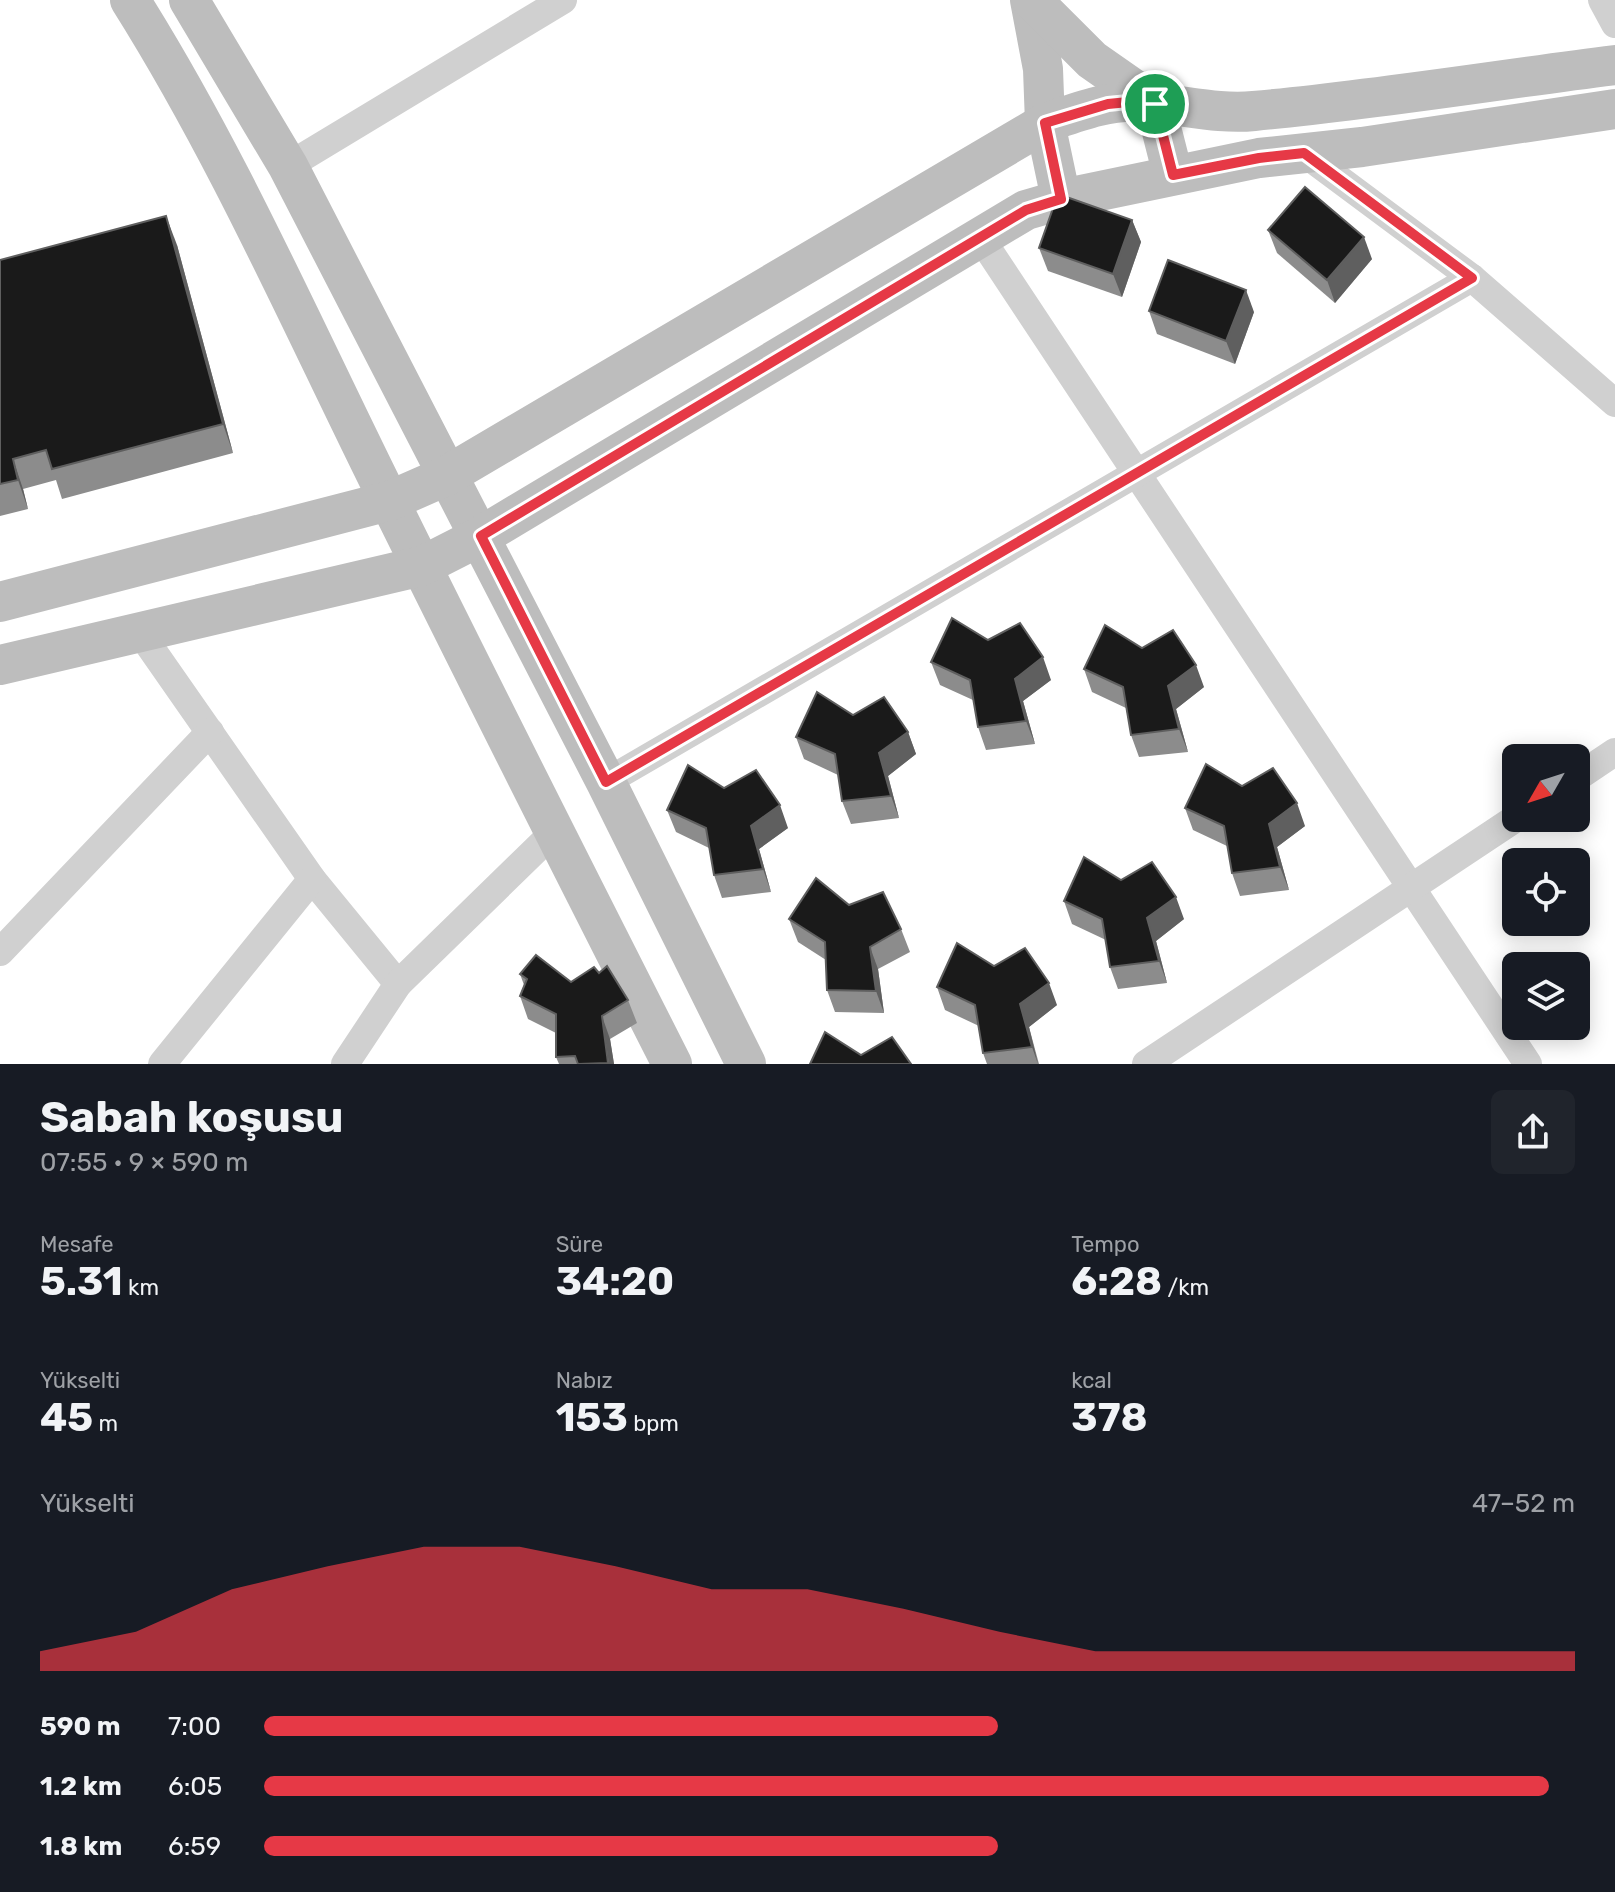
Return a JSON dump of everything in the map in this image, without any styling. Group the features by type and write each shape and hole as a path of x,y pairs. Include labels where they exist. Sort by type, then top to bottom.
{"street":[{"path":"130,0 161,49 220,158 672,1064"},
{"path":"189,0 288,166 446,476 481,536 746,1064"},
{"path":"288,166 563,0"},
{"path":"1031,0 1092,60 1155,104 1173,175"},
{"path":"1031,0 1043,69 1045,123 1061,199"},
{"path":"1602,0 1615,24"},
{"path":"0,602 389,501 446,476 1045,123 1108,104 1138,101 1186,109 1250,112 1615,65"},
{"path":"0,665 422,566 481,536 1026,210 1061,199 1259,158 1362,147 1615,109"},
{"path":"1304,153 1472,278 1615,403"},
{"path":"980,237 1528,1064"},
{"path":"606,782 1472,278"},
{"path":"139,631 312,879 398,984"},
{"path":"0,952 210,732"},
{"path":"1590,769 1615,752"},
{"path":"1146,1064 1176,1056 1411,888 1502,827"},
{"path":"345,1064 398,984 554,832"},
{"path":"162,1064 312,879"}],"building":[{"path":"1305,187 1364,237 1327,280 1268,230"},
{"path":"1058,194 1132,220 1113,274 1039,248"},
{"path":"166,216 223,424 52,469 46,450 13,459 18,480 0,484 0,260"},
{"path":"1168,260 1246,290 1226,341 1149,311"},
{"path":"952,618 988,640 1020,623 1043,657 1015,679 1026,721 978,727 970,680 931,662"},
{"path":"1105,625 1142,648 1173,630 1196,665 1168,686 1179,729 1131,735 1123,687 1084,669"},
{"path":"817,692 853,715 884,697 908,732 879,753 891,796 842,801 835,754 796,737"},
{"path":"1206,764 1242,786 1273,768 1297,803 1269,824 1280,867 1232,873 1224,826 1185,808"},
{"path":"688,765 724,788 756,770 780,805 751,826 763,869 714,875 706,828 667,810"},
{"path":"1084,857 1121,880 1152,862 1176,897 1147,918 1159,961 1110,967 1102,919 1064,901"},
{"path":"816,878 849,905 883,892 901,929 870,947 876,991 827,990 825,942 789,919"},
{"path":"957,943 994,966 1025,948 1049,983 1020,1004 1032,1047 983,1053 975,1005 937,987"},
{"path":"536,955 571,982 594,967 599,973 607,966 628,1000 602,1016 608,1063 578,1064 575,1056 556,1057 556,1014 520,996 527,979 520,974"},
{"path":"825,1032 861,1055 892,1037 911,1064 810,1064"}],"route":[{"path":"1138,101 1155,104 1173,175 1259,158 1304,153 1472,278 606,782 481,536 1026,210 1061,199 1045,123 1108,104 1138,101"}]}
